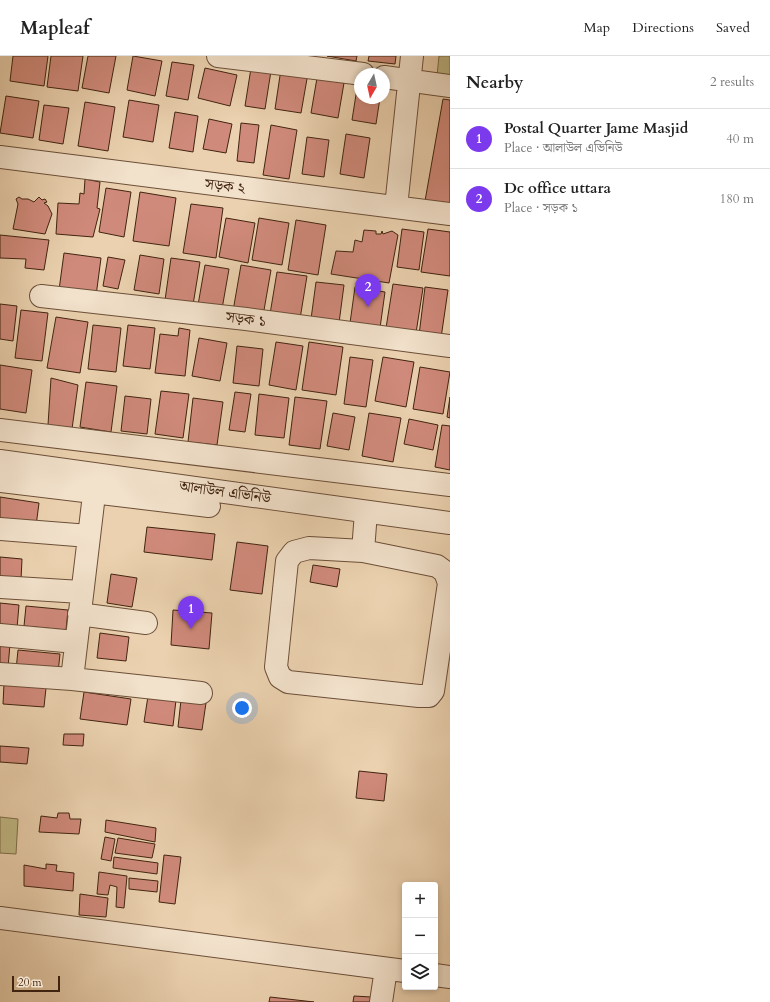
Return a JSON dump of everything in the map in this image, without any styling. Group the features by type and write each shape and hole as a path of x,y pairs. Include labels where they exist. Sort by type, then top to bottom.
{"street":[{"path":"218,56 354,73"},
{"path":"396,207 408,80 412,56"},
{"path":"390,78 450,86"},
{"name":"সড়ক ২","path":"0,157 450,214"},
{"name":"সড়ক ১","path":"41,296 254,320 450,346"},
{"path":"0,430 450,485"},
{"name":"আলাউল এভিনিউ","path":"0,462 95,483 450,522"},
{"path":"0,481 95,483 209,506"},
{"path":"72,679 78,614 95,483"},
{"path":"363,551 366,512"},
{"path":"0,529 88,536"},
{"path":"309,548 363,551 437,566 446,572 449,583 433,691 429,696 288,682 280,677 276,666 287,561 294,552 309,548"},
{"path":"0,587 81,592"},
{"path":"78,614 146,623"},
{"path":"0,635 75,642"},
{"path":"0,674 72,679 201,693"},
{"path":"0,918 395,970 381,1002"},
{"path":"438,975 450,977"}],"shaded area":[{"path":"439,56 450,56 450,77 437,76"},
{"path":"0,817 18,819 16,854 0,853"}],"building":[{"path":"13,56 48,56 44,86 10,81"},
{"path":"51,56 83,56 78,91 47,87"},
{"path":"88,56 116,56 109,93 82,88"},
{"path":"133,56 162,61 155,96 127,90"},
{"path":"327,56 357,56 356,61"},
{"path":"369,56 396,56 395,64 368,61"},
{"path":"172,62 194,65 188,100 166,96"},
{"path":"205,68 237,75 230,106 198,98"},
{"path":"251,68 271,71 265,109 245,106"},
{"path":"281,69 308,73 301,113 275,109"},
{"path":"317,78 344,83 338,118 311,113"},
{"path":"6,96 39,101 33,138 0,133"},
{"path":"443,99 450,100 450,204 425,201"},
{"path":"129,100 159,105 153,142 123,137"},
{"path":"85,102 115,107 108,151 78,146"},
{"path":"355,104 379,104 376,124 352,120"},
{"path":"44,105 69,108 63,144 39,140"},
{"path":"175,112 198,116 193,152 169,148"},
{"path":"209,119 232,124 226,153 203,149"},
{"path":"241,123 259,125 254,163 237,161"},
{"path":"271,125 297,130 289,179 263,175"},
{"path":"346,134 370,138 364,178 340,174"},
{"path":"307,137 329,140 324,177 302,174"},
{"path":"85,179 100,182 97,208 100,209 93,237 56,234 58,203 79,204 80,193 84,194"},
{"path":"106,188 131,192 124,237 99,232"},
{"path":"140,192 176,198 169,246 133,241"},
{"path":"19,197 34,202 39,197 42,200 45,199 47,202 44,203 48,206 52,214 45,234 13,229 18,204 16,199"},
{"path":"191,204 223,208 216,258 183,253"},
{"path":"226,218 255,223 248,263 219,257"},
{"path":"259,218 289,223 282,265 252,260"},
{"path":"296,220 326,225 318,275 288,270"},
{"path":"402,229 424,232 419,270 397,267"},
{"path":"428,229 450,232 450,276 421,272"},
{"path":"364,230 376,231 376,234 381,234 382,231 383,234 392,231 398,235 389,283 331,274 336,251 353,252 355,240 362,242"},
{"path":"0,235 49,240 44,270 25,268 26,259 0,258"},
{"path":"64,253 101,258 96,296 59,290"},
{"path":"140,255 164,259 159,294 134,290"},
{"path":"108,257 125,260 118,289 103,286"},
{"path":"171,258 200,262 193,305 165,300"},
{"path":"205,265 229,269 222,309 198,305"},
{"path":"241,265 271,270 263,316 233,311"},
{"path":"277,272 307,276 300,319 270,314"},
{"path":"316,282 344,285 339,323 311,319"},
{"path":"393,284 423,288 416,333 386,328"},
{"path":"355,287 385,292 380,328 350,323"},
{"path":"425,287 448,290 441,338 419,335"},
{"path":"0,304 17,306 13,341 0,339"},
{"path":"21,310 48,313 42,361 15,358"},
{"path":"56,317 88,322 80,373 47,368"},
{"path":"93,325 121,328 116,372 88,369"},
{"path":"128,325 155,328 150,369 123,366"},
{"path":"179,328 190,330 185,376 155,373 160,334 178,336"},
{"path":"199,338 227,343 220,381 192,376"},
{"path":"276,342 303,346 296,390 269,385"},
{"path":"309,342 343,347 336,395 302,390"},
{"path":"237,346 263,349 259,386 233,383"},
{"path":"350,357 373,360 366,407 344,404"},
{"path":"383,357 414,362 406,407 375,401"},
{"path":"0,365 32,370 26,413 0,409"},
{"path":"420,367 450,372 443,414 413,409"},
{"path":"51,378 78,385 72,429 48,425"},
{"path":"86,382 117,386 111,432 80,427"},
{"path":"161,391 189,394 183,438 155,434"},
{"path":"235,392 251,394 245,432 229,430"},
{"path":"259,394 289,398 284,438 255,435"},
{"path":"125,396 151,399 147,434 121,431"},
{"path":"295,397 327,401 320,449 289,445"},
{"path":"450,397 450,418 447,417"},
{"path":"193,398 223,402 217,445 188,442"},
{"path":"333,413 355,417 349,450 327,446"},
{"path":"369,413 401,418 393,462 362,456"},
{"path":"409,419 438,425 433,450 404,444"},
{"path":"442,425 450,426 450,470 435,467"},
{"path":"0,497 39,503 36,526 0,520"},
{"path":"147,527 215,534 212,560 144,552"},
{"path":"237,542 268,546 262,594 230,590"},
{"path":"0,557 22,559 21,580 0,578"},
{"path":"313,565 340,569 337,587 310,582"},
{"path":"111,574 137,578 132,607 107,603"},
{"path":"0,603 19,605 17,628 0,626"},
{"path":"26,606 68,610 66,630 24,626"},
{"path":"173,610 212,613 209,649 171,645"},
{"path":"100,633 129,637 126,661 97,658"},
{"path":"0,644 10,644 8,668 0,667"},
{"path":"18,650 60,654 58,673 16,670"},
{"path":"4,684 46,688 44,707 3,704"},
{"path":"84,692 131,699 127,725 80,719"},
{"path":"148,696 176,700 173,726 144,722"},
{"path":"181,700 206,703 202,730 178,727"},
{"path":"64,734 84,734 83,746 63,745"},
{"path":"0,746 29,748 27,764 0,762"},
{"path":"359,771 387,774 384,801 356,798"},
{"path":"58,813 69,813 70,819 81,819 79,834 39,832 41,816 57,818"},
{"path":"106,820 156,828 155,842 105,832"},
{"path":"105,837 115,839 111,861 101,859"},
{"path":"118,838 155,844 152,858 115,853"},
{"path":"164,855 181,857 175,904 159,902"},
{"path":"114,857 158,863 157,874 113,868"},
{"path":"46,864 57,865 56,871 74,873 73,891 24,886 24,865 46,869"},
{"path":"99,872 127,876 124,908 116,907 117,887 110,885 108,895 97,894"},
{"path":"129,878 158,881 157,892 129,889"},
{"path":"80,894 108,898 106,917 79,915"},
{"path":"354,996 371,997 371,1002 353,1002"},
{"path":"270,997 314,1002 269,1002"}],"place":[{"name":"Dc office uttara","path":"368,307"},
{"name":"Postal Quarter Jame Masjid","path":"191,629"}]}
